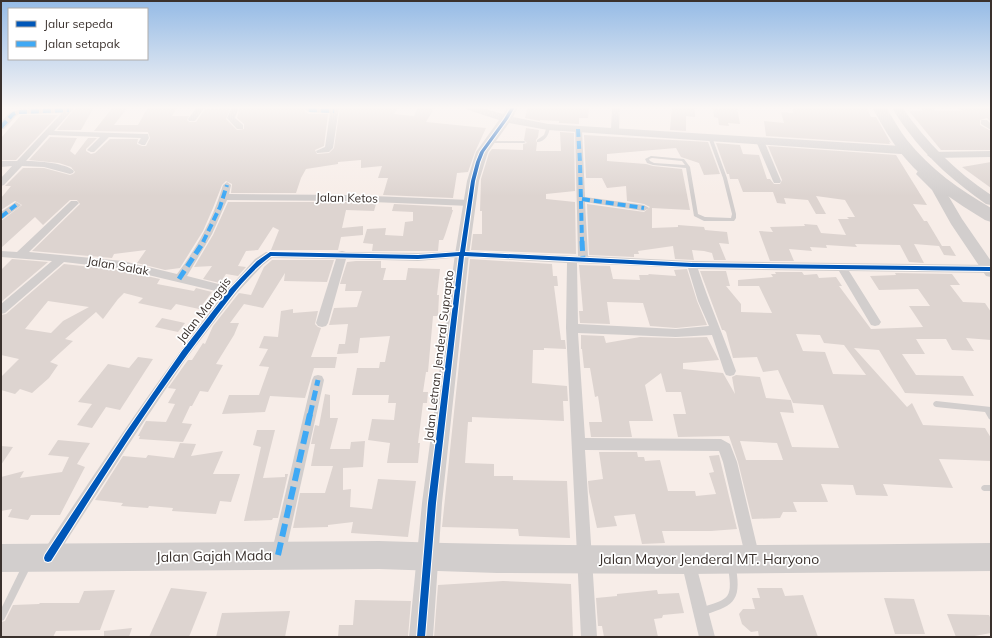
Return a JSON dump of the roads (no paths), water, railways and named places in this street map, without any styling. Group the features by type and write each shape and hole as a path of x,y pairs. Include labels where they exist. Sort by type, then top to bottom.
{"highway":[{"path":"897,137 909,152 939,181 970,199 991,207"},
{"path":"909,137 936,168 991,216"},
{"name":"Jalan Gajah Mada","path":"1,558 45,554 428,556"},
{"name":"Jalan Mayor Jenderal MT. Haryono","path":"428,556 585,560 991,557"}],"street":[{"path":"1,184 45,137"},
{"path":"91,150 105,137"},
{"path":"142,143 145,137"},
{"path":"320,151 329,148 331,137"},
{"name":"Jalan Letnan Jenderal Suprapto","path":"421,637 432,503 462,254 478,162 493,137"},
{"path":"578,137 582,199 572,328 589,637"},
{"path":"695,137 902,150"},
{"path":"894,137 902,150 919,170 938,188 991,222"},
{"path":"918,137 931,155 954,176 991,201"},
{"path":"760,141 777,181"},
{"path":"931,155 991,154"},
{"path":"1,164 41,164 70,171"},
{"path":"938,188 954,176"},
{"path":"179,279 190,263 225,197 227,185"},
{"path":"938,188 956,221 990,270"},
{"name":"Jalan Ketos","path":"225,197 348,198 470,203"},
{"path":"582,199 644,208"},
{"path":"20,256 74,204"},
{"path":"1,216 16,205"},
{"name":"Jalan Salak","path":"1,254 62,258 123,265 232,291"},
{"name":"Jalan Manggis","path":"45,554 184,353 232,291 259,262 270,254 342,254 418,257 462,254 692,265 990,270"},
{"path":"322,323 342,254"},
{"path":"1,310 62,258"},
{"path":"692,265 703,301 716,330 730,371"},
{"path":"842,267 875,322"},
{"path":"572,328 676,333 716,330"},
{"path":"278,555 318,380"},
{"path":"579,444 721,445 725,448 730,462 742,560"},
{"path":"688,560 707,637"}],"lane":[{"path":"538,141 545,137"},
{"path":"688,167 653,164 648,162 647,159 651,157 684,160 688,167 696,215 704,219 732,220 734,218 734,214 726,182 710,138"},
{"path":"489,142 524,142"},
{"path":"667,158 669,165"},
{"path":"936,404 989,410 991,417"},
{"path":"1,617 45,554"},
{"path":"701,612 718,607 728,601 735,593 742,560"}]}
